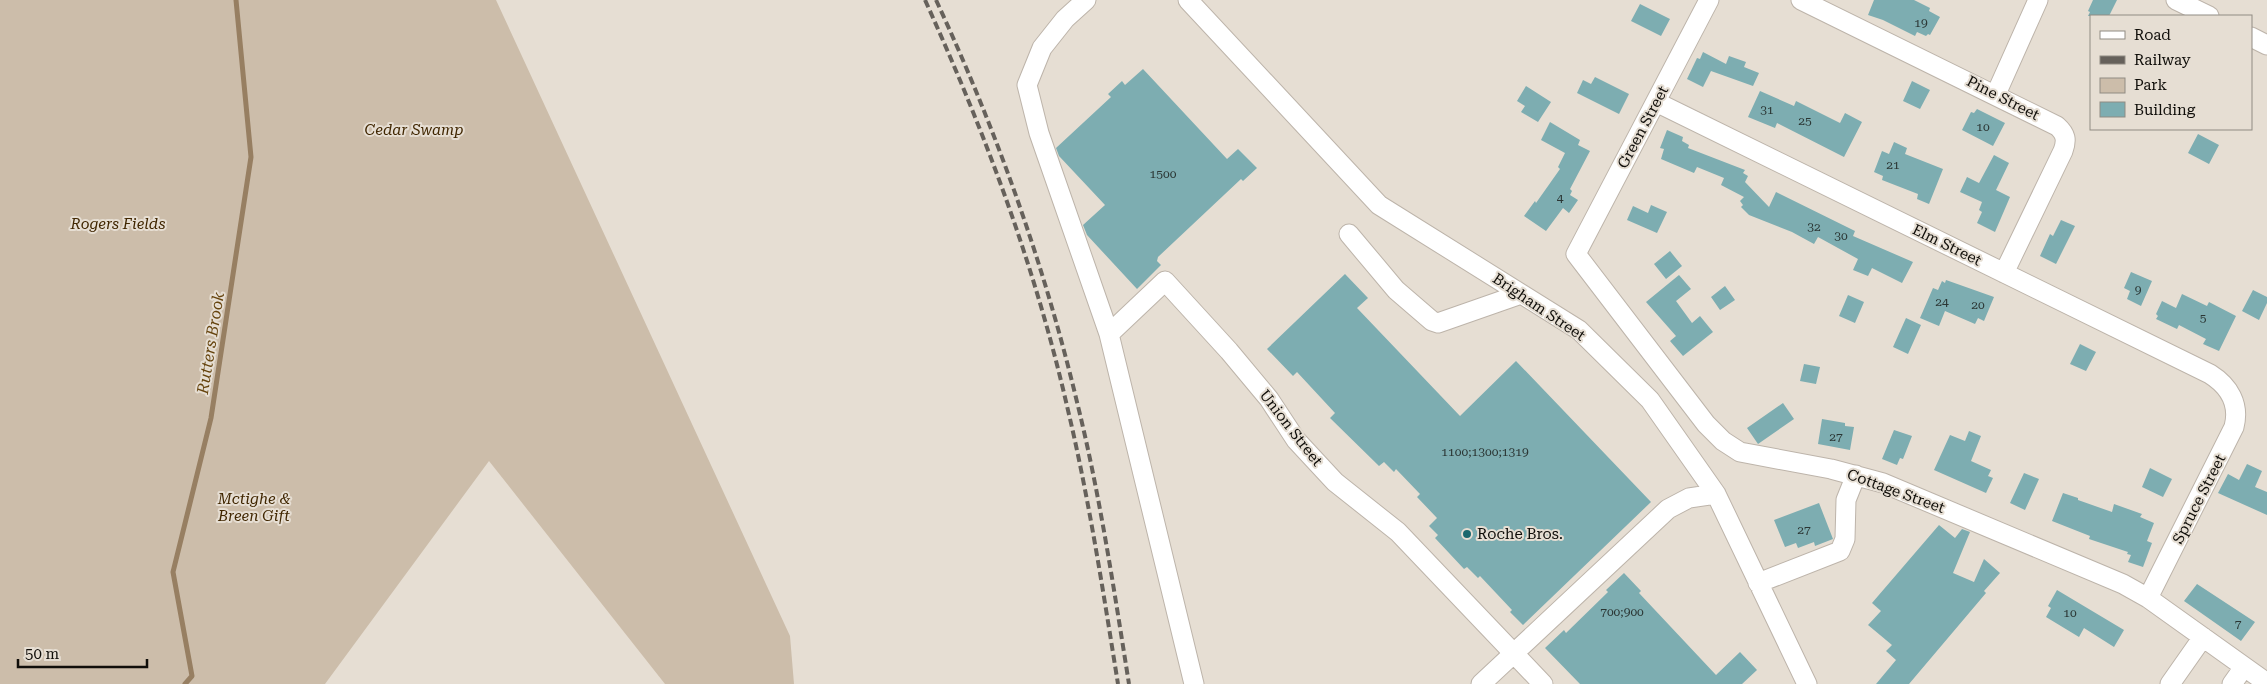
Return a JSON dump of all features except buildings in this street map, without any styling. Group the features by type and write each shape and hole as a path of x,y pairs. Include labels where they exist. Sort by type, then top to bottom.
{"street":[{"path":"1086,0 1065,19 1042,48 1027,85 1040,133 1109,334 1194,684"},
{"name":"Brigham Street","path":"1188,0 1379,205 1579,330 1650,400 1716,494 1807,684"},
{"name":"Green Street","path":"1576,254 1708,0"},
{"name":"Pine Street","path":"1801,0 2058,126 2066,137 2063,151 2004,273"},
{"path":"1996,94 2038,0"},
{"path":"2176,0 2207,15"},
{"path":"2252,38 2267,45"},
{"name":"Elm Street","path":"1656,102 2210,374 2223,384 2232,396"},
{"path":"1349,234 1396,290 1432,321 1438,323 1521,294"},
{"name":"Cottage Street","path":"1576,254 1706,424 1723,442 1749,456 1856,475 1883,483 2050,552 2122,584 2148,598 2267,683"},
{"name":"Union Street","path":"1109,334 1165,281 1229,351 1269,399 1296,440 1335,482 1398,532 1543,684"},
{"name":"Spruce Street","path":"2148,598 2231,436 2236,412 2232,396"},
{"path":"1758,583 1840,552 1845,539 1846,500 1856,475"},
{"path":"1481,684 1668,509 1688,498 1716,494"},
{"path":"2170,684 2203,637"},
{"path":"2232,684 2244,667"}],"green space":[{"path":"0,0 496,0 790,636 794,684 665,684 489,461 325,684 0,684"}],"waterway":[{"name":"Rutters Brook","path":"185,684 192,676 173,572 211,418 251,157 236,0"}],"railway":[{"path":"925,0 968,99 1006,199 1040,302 1067,406 1082,475 1118,684"},
{"path":"936,0 979,98 1017,198 1064,350 1093,472 1129,684"}],"place":[{"name":"Roche Bros.","path":"1467,534"}],"park label":[{"name":"Cedar Swamp","path":"414,130"},
{"name":"Rogers Fields","path":"118,224"},
{"name":"Mctighe & Breen Gift","path":"254,508"}]}
